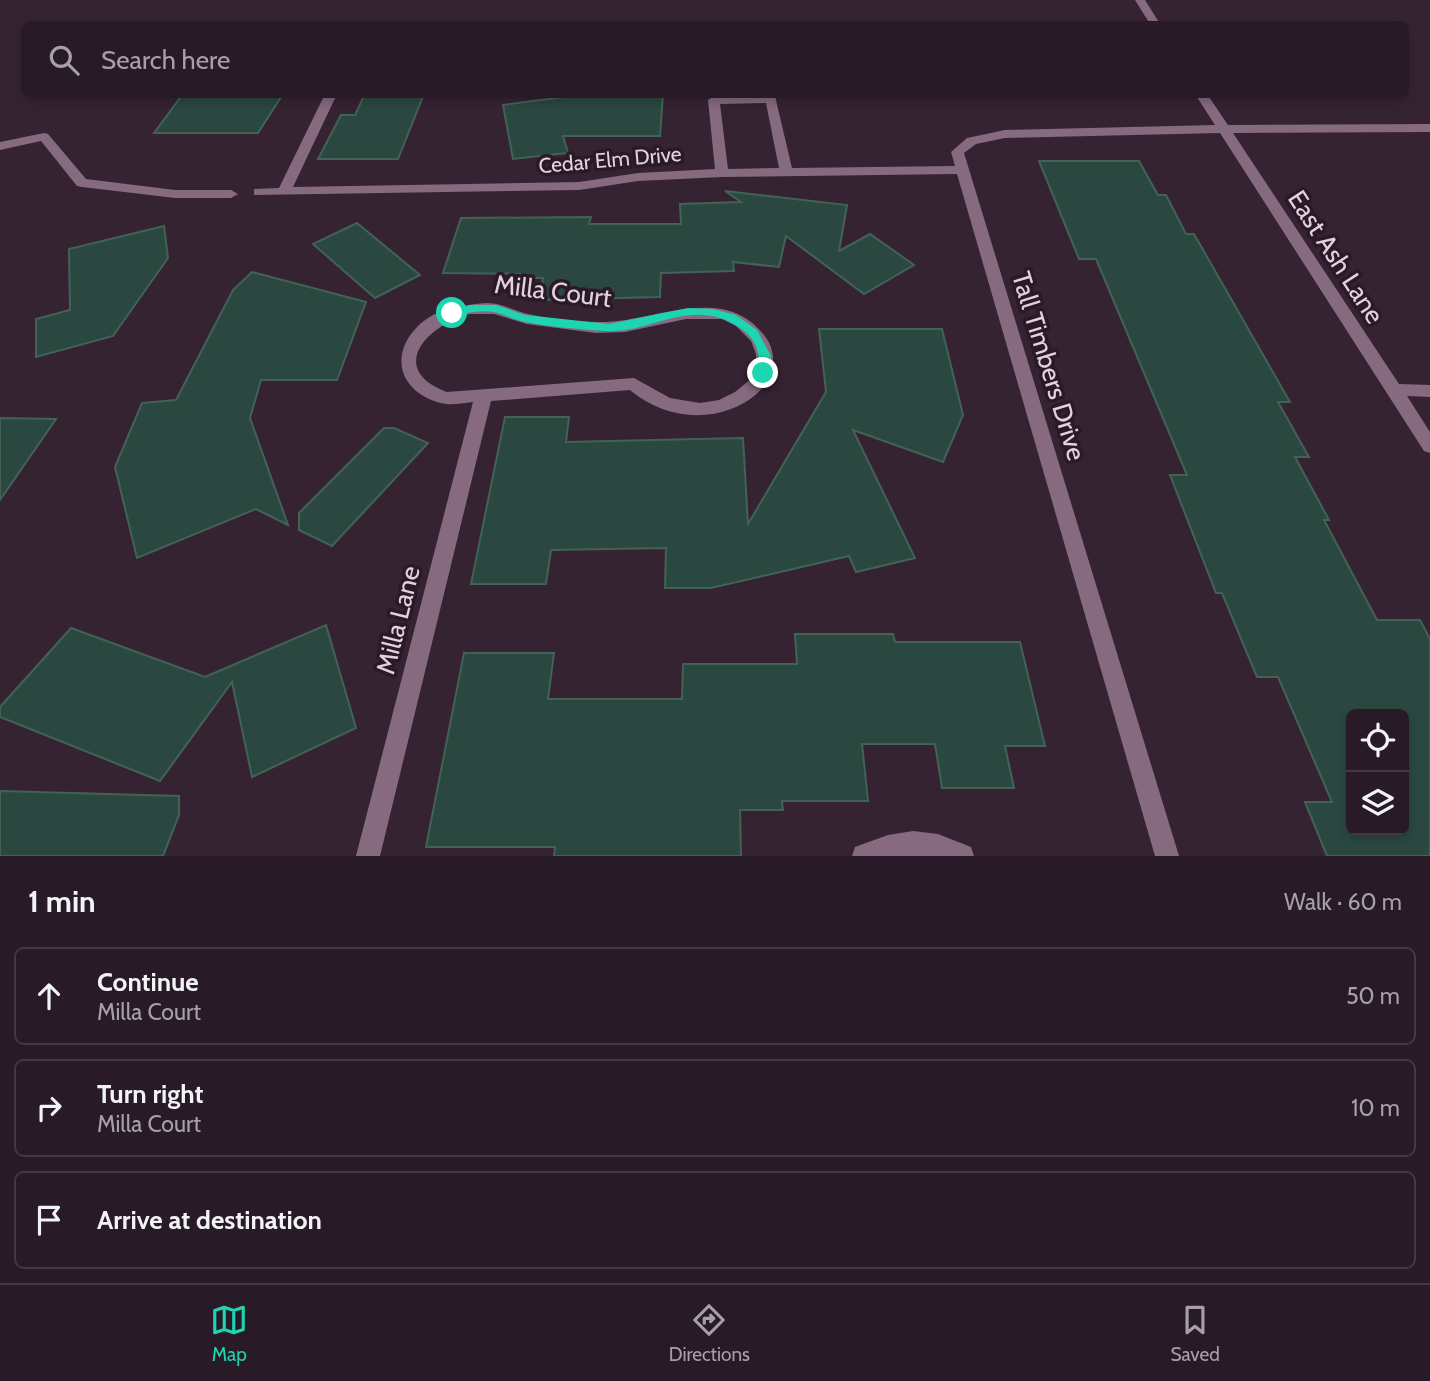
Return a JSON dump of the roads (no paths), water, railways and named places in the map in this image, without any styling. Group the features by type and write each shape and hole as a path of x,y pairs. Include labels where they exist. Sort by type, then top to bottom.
{"street":[{"path":"1139,0 1154,21"},
{"path":"284,191 329,98"},
{"name":"East Ash Lane","path":"1204,98 1430,446"},
{"path":"722,173 714,100 771,99 786,172"},
{"path":"1224,129 1430,128"},
{"name":"Tall Timbers Drive","path":"1167,856 957,152 972,141 1005,134 1224,129"},
{"path":"0,146 44,137 82,183 175,194 231,194"},
{"name":"Cedar Elm Drive","path":"259,192 579,186 638,177 722,173 964,170"},
{"name":"Milla Court","path":"470,309 496,309 523,319 609,328 688,312 713,312 744,324 760,341 766,356 763,373 741,398 720,406 697,410 664,404 643,394 634,384 483,397 445,398 420,387 408,369 412,343 433,322 452,313 470,309"},
{"path":"1394,390 1430,391"},
{"name":"Milla Lane","path":"368,856 483,397"},
{"path":"864,856 888,845 919,842 951,849 962,856"}]}
